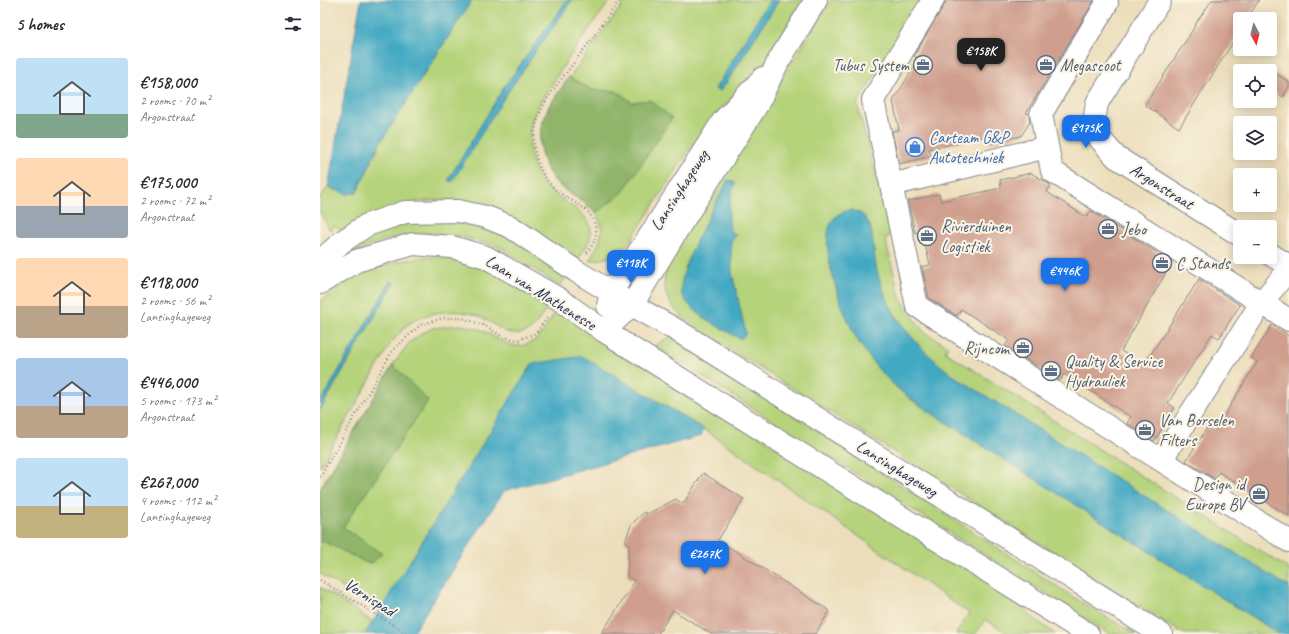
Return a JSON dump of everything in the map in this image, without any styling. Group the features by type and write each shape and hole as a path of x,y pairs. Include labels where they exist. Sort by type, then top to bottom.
{"street":[{"name":"Lansinghageweg","path":"604,331 632,305 677,230 757,105 778,62 816,0"},
{"path":"933,0 872,100 917,306 1289,541"},
{"path":"1106,0 1107,3 1041,114 1052,171 1289,320"},
{"name":"Argonstraat","path":"1160,0 1097,103 1094,122 1100,139 1116,157 1233,231"},
{"name":"Lansinghageweg","path":"604,331 611,292 649,237 723,121 778,62"},
{"path":"891,185 1047,147"},
{"path":"320,262 343,240 367,225 405,212 458,210 486,217 511,227 576,271 632,305"},
{"name":"Laan van Mathenesse","path":"320,283 356,261 413,244 452,247 486,256 559,299 604,331"},
{"path":"1162,460 1262,302 1289,267 1277,259"},
{"name":"Lansinghageweg","path":"632,305 685,335 1161,634"},
{"path":"604,331 1088,634"}],"path":[{"name":"Vernispad","path":"320,580 408,634"}],"green space":[{"path":"472,0 567,0 504,87 449,180 572,0 611,0 589,29 543,97 533,116 530,130 530,153 537,175 551,192 579,211 589,223 591,230 590,238 578,260 457,201 440,200 415,202 341,231 335,226 330,230 320,213 320,198 328,187 334,190 357,193 380,143"},
{"path":"626,0 770,0 715,89 720,91 779,0 803,0 757,73 721,109 689,150 627,245 618,253 607,258 589,261 601,237 600,221 598,216 591,208 569,193 551,175 541,153 541,130 549,106"},
{"path":"831,0 922,0 857,104 892,235 885,238 900,298 924,332 948,346 945,352 1289,569 1289,587 951,374 940,365 919,345 893,311 878,275 869,224 861,214 854,211 849,211 841,213 832,222 828,236 829,254 838,295 858,341 888,379 899,390 914,401 1279,634 1184,634 709,336 677,312 671,304 665,287 665,273 671,255"},
{"path":"569,77 592,90 616,91 632,102 650,100 672,118 622,193 596,213 559,185 547,170 541,151 541,132 546,113"},
{"path":"417,220 459,221 509,237 568,274 560,286 500,247 462,237 424,233 380,241 351,255 323,275 349,246 378,232"},
{"path":"424,257 462,260 481,265 499,273 549,305 534,326 521,334 509,333 481,317 462,312 442,312 431,314 421,317 405,327 391,343 320,467 320,410 394,283 391,281 320,403 320,302 344,283 368,270"},
{"path":"558,308 1012,597 1032,617 1055,634 1009,634 985,619 976,634 956,634 969,613 704,429 628,383 532,364 382,609 320,574 320,489 393,365 409,343 421,334 433,328 459,325 484,331 501,341 514,346 525,345 536,340"},
{"path":"671,336 1084,604 1136,634 1110,634 654,346"},
{"path":"393,365 428,401 343,527 382,554 369,564 323,541 320,544 320,489"},
{"path":"320,587 373,622 365,634 320,634"}],"water":[{"path":"361,0 472,0 380,143 356,193 347,194 328,187"},
{"path":"567,0 572,0 505,96 452,182 448,180 504,87"},
{"path":"770,0 779,0 727,82 720,91 715,89"},
{"path":"728,180 735,183 730,201 729,219 730,231 737,235 731,240 732,272 746,334 740,339 700,315 693,309 682,295 681,286 690,256"},
{"path":"850,210 864,216 870,226 878,275 886,298 893,311 909,334 929,355 951,374 1289,587 1289,634 1279,634 939,418 905,394 889,380 868,356 852,329 834,282 830,265 828,234 831,223 839,214"},
{"path":"391,280 394,283 320,410 320,403"},
{"path":"582,356 704,429 701,436 504,491 412,634 365,634 532,364"}],"building":[{"path":"947,0 1094,1 1026,113 1029,114 1030,122 1021,136 989,143 987,136 929,149 931,156 899,164 892,131 899,130 893,101 919,59 914,56"},
{"path":"1212,0 1259,0 1251,12 1233,12 1233,42 1179,128 1145,105"},
{"path":"1277,74 1289,82 1289,87 1283,97 1277,93"},
{"path":"1031,173 1051,185 1047,192 1086,217 1091,211 1172,262 1121,351 1144,365 1199,279 1240,305 1219,338 1212,334 1168,403 1175,408 1154,441 1127,423 1131,417 1064,374 1060,381 1005,346 1009,340 961,309 957,316 929,298 922,267 930,265 922,231 915,233 908,201 939,194 941,201 1001,188 1000,180"},
{"path":"1272,325 1289,336 1289,516 1219,472 1215,479 1186,461 1207,428 1214,432 1257,362 1251,358"},
{"path":"703,473 744,499 718,540 830,611 815,634 711,634 673,610 658,634 601,634 635,581 627,576 629,544 625,542 631,525 644,512 647,514 676,499 683,504"}],"place":[{"name":"Tubus System","path":"923,65"},
{"name":"Megascoot","path":"1046,65"},
{"name":"Carteam G&P Autotechniek","path":"915,147"},
{"name":"Jebo","path":"1108,229"},
{"name":"Rivierduinen Logistiek","path":"927,236"},
{"name":"C Stands","path":"1162,263"},
{"name":"Rijncom","path":"1023,348"},
{"name":"Quality & Service Hydrauliek","path":"1051,371"},
{"name":"Van Borselen Filters","path":"1145,430"},
{"name":"Design id Europe BV","path":"1259,494"}]}
